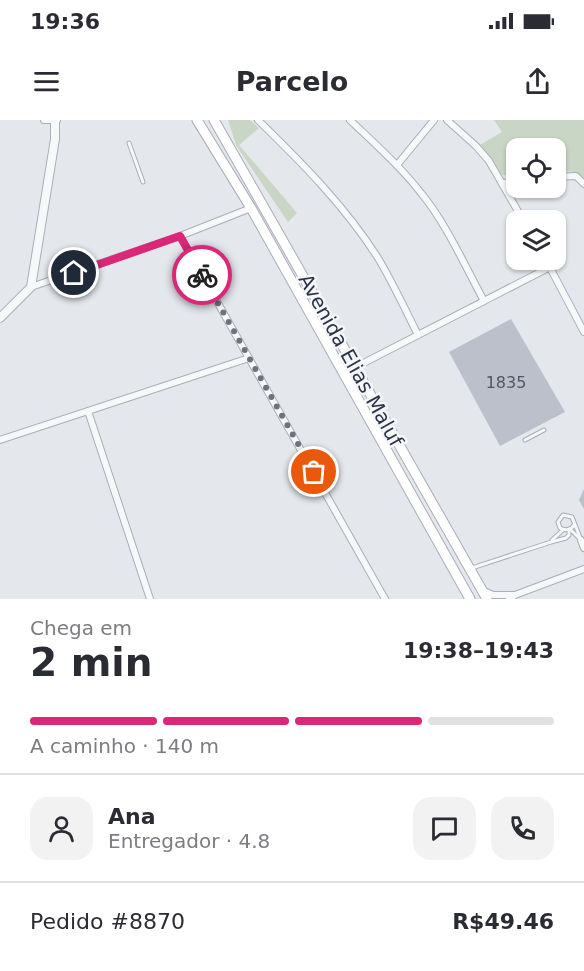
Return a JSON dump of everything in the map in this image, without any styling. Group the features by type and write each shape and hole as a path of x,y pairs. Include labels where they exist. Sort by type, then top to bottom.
{"main road":[{"name":"Avenida Elias Maluf","path":"196,120 251,208 436,542 470,599"},
{"name":"Avenida Elias Maluf","path":"214,120 488,599"},
{"path":"251,208 256,192"},
{"path":"436,542 458,570 470,569"}],"street":[{"path":"31,287 54,149 56,120 44,120"},
{"path":"258,120 299,160 358,230 378,259 418,335"},
{"path":"350,120 397,165 422,194 458,251 484,301"},
{"path":"397,165 434,120"},
{"path":"447,120 489,161 517,210"},
{"path":"566,176 576,176 584,184"},
{"path":"502,183 506,183"},
{"path":"0,318 31,287 180,236 251,208"},
{"path":"180,236 386,599"},
{"path":"354,368 544,270"},
{"path":"552,270 584,332"},
{"path":"0,440 249,358"},
{"path":"88,411 150,599"},
{"path":"580,540 584,548"},
{"path":"482,589 493,595 512,597 584,569"}],"lane":[{"path":"129,143 143,182"},
{"path":"525,440 544,430"},
{"path":"563,530 558,522 562,515 570,515 580,540"},
{"path":"470,569 566,538 574,525"},
{"path":"551,542 563,530 570,529"},
{"path":"570,529 580,540"}],"green space":[{"path":"228,120 250,120 259,128 239,145 297,213 288,222 236,145"},
{"path":"494,120 584,120 584,178 574,172 566,171 566,138 506,138 506,175 502,175 480,145 502,132"}],"building":[{"path":"511,319 565,412 500,446 449,352"},
{"path":"584,489 584,509 579,500"}],"way so far":[{"path":"202,275 314,472"}],"route":[{"path":"74,273 180,236 202,275"}]}
